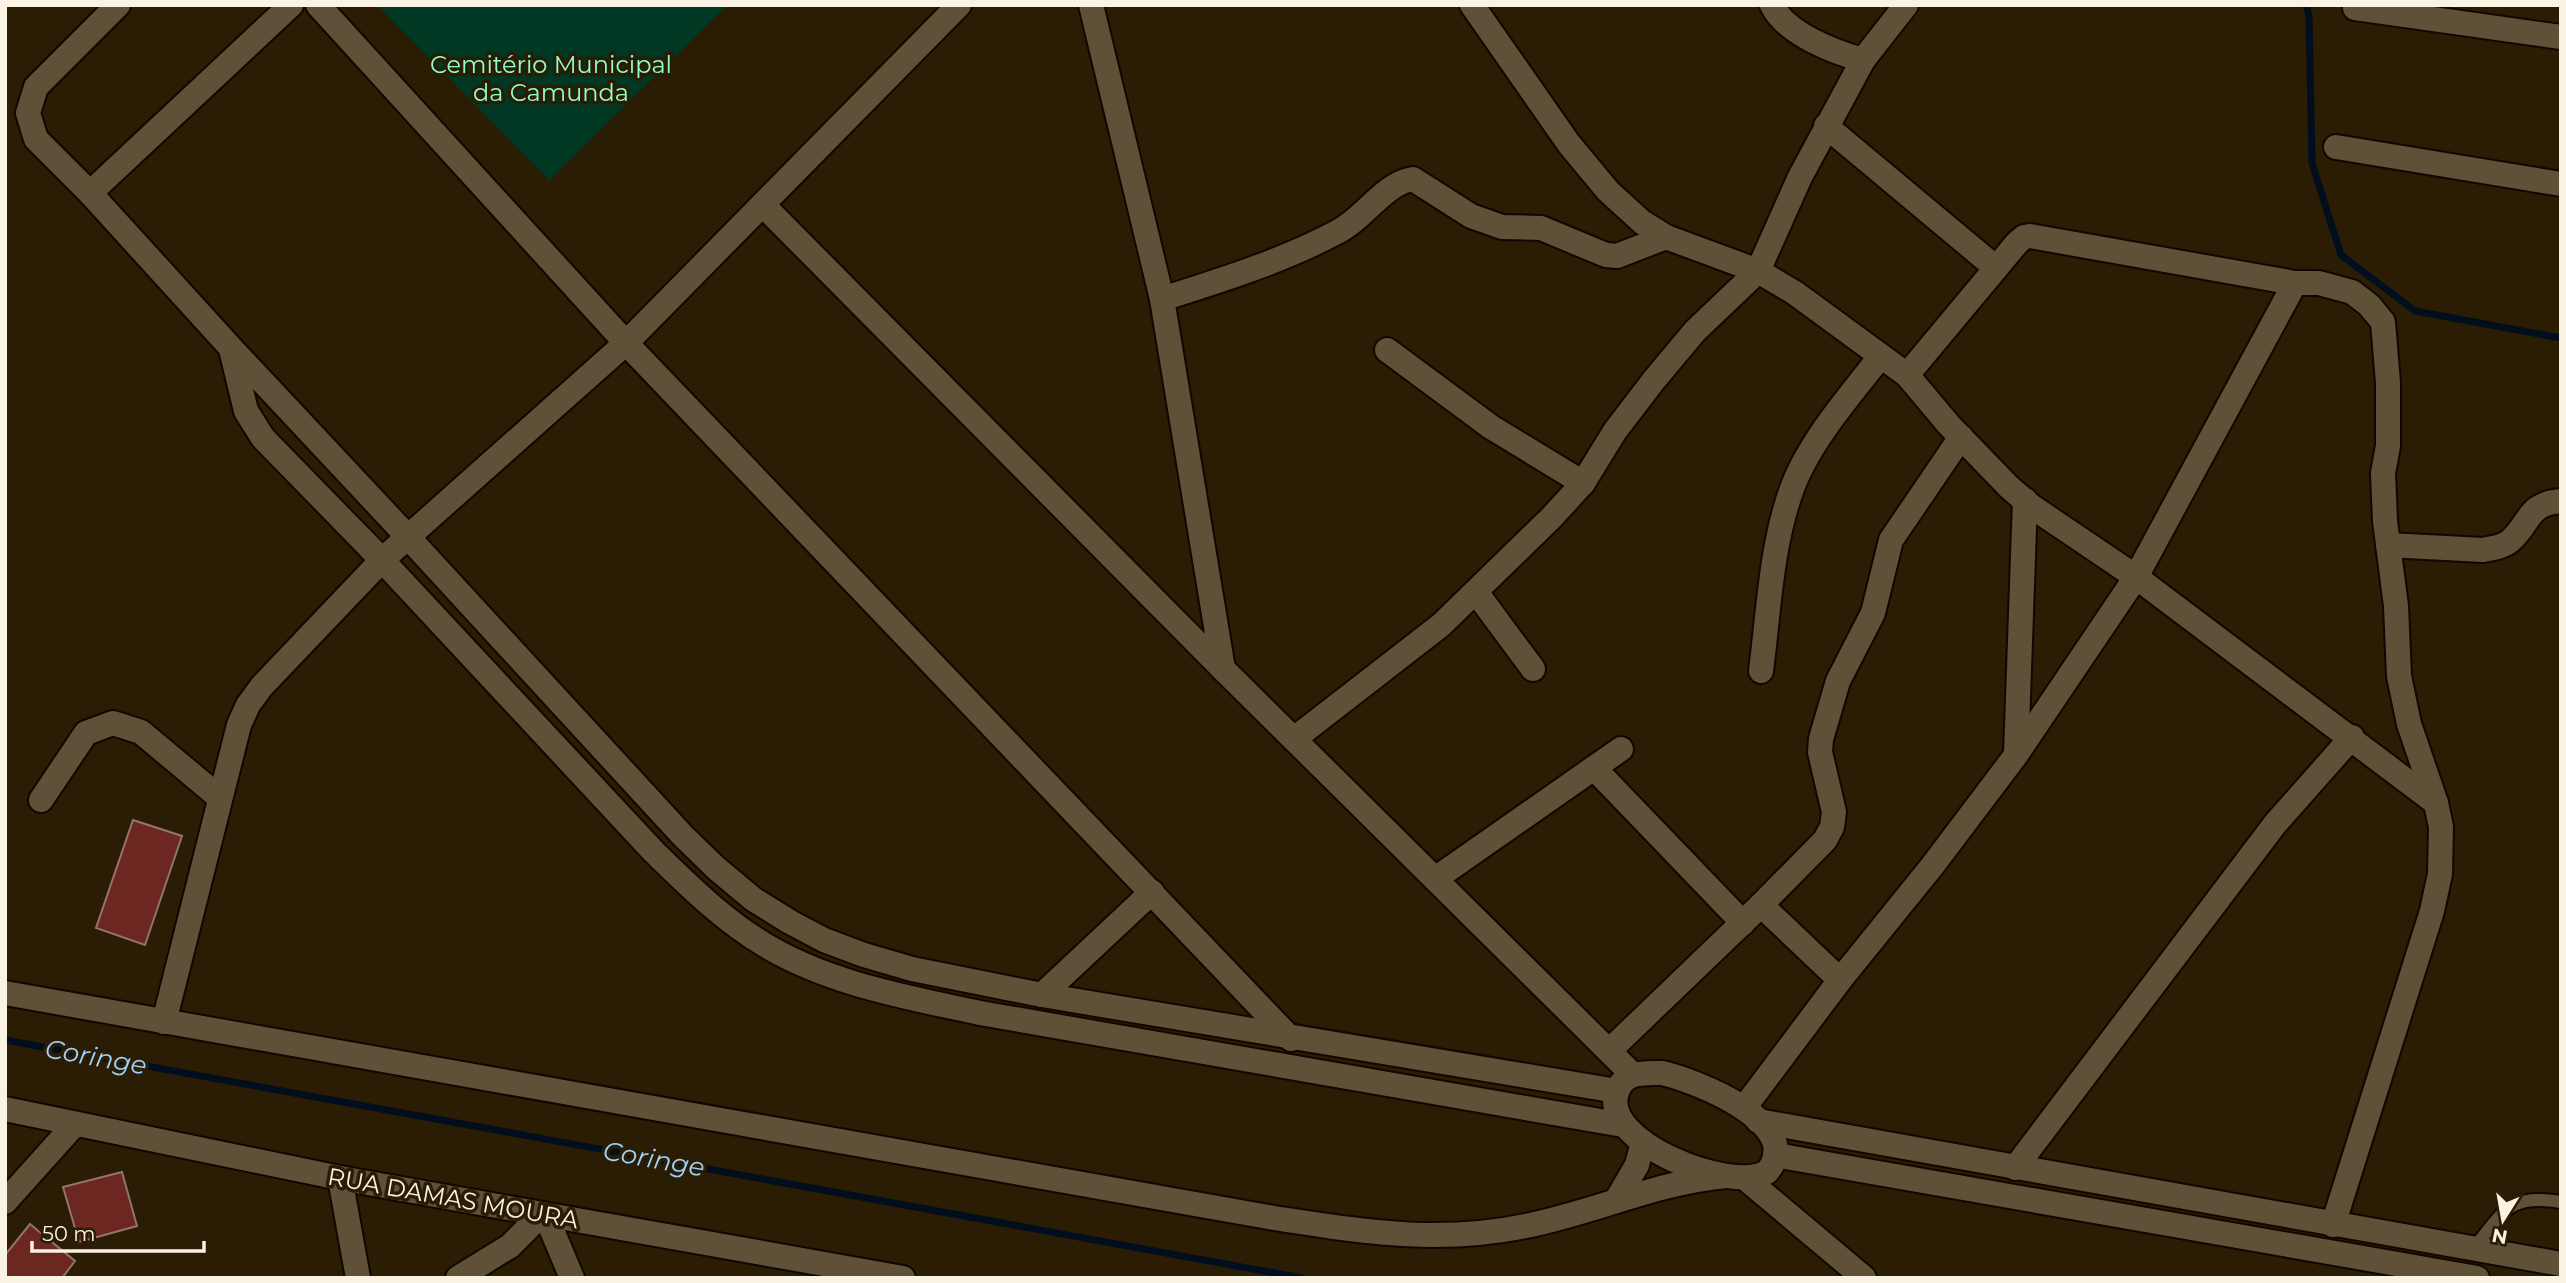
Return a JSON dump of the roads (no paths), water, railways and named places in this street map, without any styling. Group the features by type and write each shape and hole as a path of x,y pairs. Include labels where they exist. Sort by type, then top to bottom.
{"street":[{"path":"90,193 291,5"},
{"path":"318,5 626,343 1288,1035 1305,1069"},
{"path":"164,1021 239,725 248,705 262,686 382,560 626,343 959,5"},
{"path":"1091,5 1161,299 1223,669"},
{"path":"1773,5 1785,22 1832,51 1863,60"},
{"path":"1294,739 1420,643 1476,592 1583,482 1615,431 1654,380 1695,331 1758,271 1826,126 1863,60 1906,5"},
{"path":"5,993 1275,1219 1390,1235 1437,1237 1482,1234 1534,1225 1682,1182 1768,1172 1775,1155 1769,1135 1751,1115 1718,1092 1687,1079 1662,1073 1625,1082 1288,1035 1042,995 945,976 864,955 824,940 753,899 683,836 90,193 36,139 28,113 36,88 116,6"},
{"path":"1476,7 1561,134 1608,191 1642,222 1666,237 1758,271 1795,293 1907,375 1961,437 2025,500 2136,576 2436,803"},
{"path":"2356,8 2561,37"},
{"path":"1826,126 1996,268"},
{"path":"2336,148 2561,184"},
{"path":"1161,299 1275,260 1342,230 1402,181 1413,179 1471,216 1502,227 1541,228 1606,255 1617,256 1666,237"},
{"path":"763,205 1223,669 1609,1051 1625,1082 1615,1110 1623,1125 1643,1142 1680,1161 1736,1177 1864,1278"},
{"path":"1907,375 2017,243 2030,236 2295,283 2319,284 2352,292 2369,305 2383,322 2388,383 2388,446 2383,473 2385,521 2396,606 2399,676 2409,724 2436,803 2442,851 2432,911 2333,1225"},
{"path":"1751,1115 1840,980 1933,865 2016,755 2136,576 2295,283"},
{"path":"231,348 246,411 263,438 382,560 654,852 702,899 767,946 834,977 890,993 980,1013 1623,1125"},
{"path":"1387,350 1491,427 1583,482"},
{"path":"1762,671 1778,532 1794,483 1828,425 1880,357"},
{"path":"1609,1051 1816,851 1832,827 1834,812 1820,752 1821,739 1838,681 1873,614 1891,540 1961,437"},
{"path":"2016,755 2025,500"},
{"path":"2388,545 2483,550 2497,547 2510,541 2529,515 2547,502 2561,501"},
{"path":"1476,592 1533,668"},
{"path":"41,800 86,733 113,723 141,732 220,799"},
{"path":"2015,1168 2275,824 2352,737"},
{"path":"1435,879 1621,749"},
{"path":"1594,768 1743,923"},
{"path":"1042,995 1152,892"},
{"path":"1761,905 1840,980"},
{"name":"RUA DAMAS MOURA","path":"5,1109 340,1178 903,1278"},
{"path":"1751,1115 2015,1168 2561,1264"},
{"path":"5,1202 75,1124"},
{"path":"1616,1201 1637,1166 1643,1142"},
{"path":"1775,1155 2477,1278"},
{"path":"340,1178 358,1278"},
{"path":"458,1278 510,1246 543,1215 572,1278"}],"lane":[{"path":"2473,1249 2510,1205 2540,1198 2561,1202"}],"waterway":[{"path":"2306,5 2309,15 2312,163 2341,255 2415,311 2561,338"},
{"name":"Coringe","path":"5,1040 1302,1278"}],"park label":[{"name":"Cemitério Municipal da Camunda","path":"551,78"}]}
